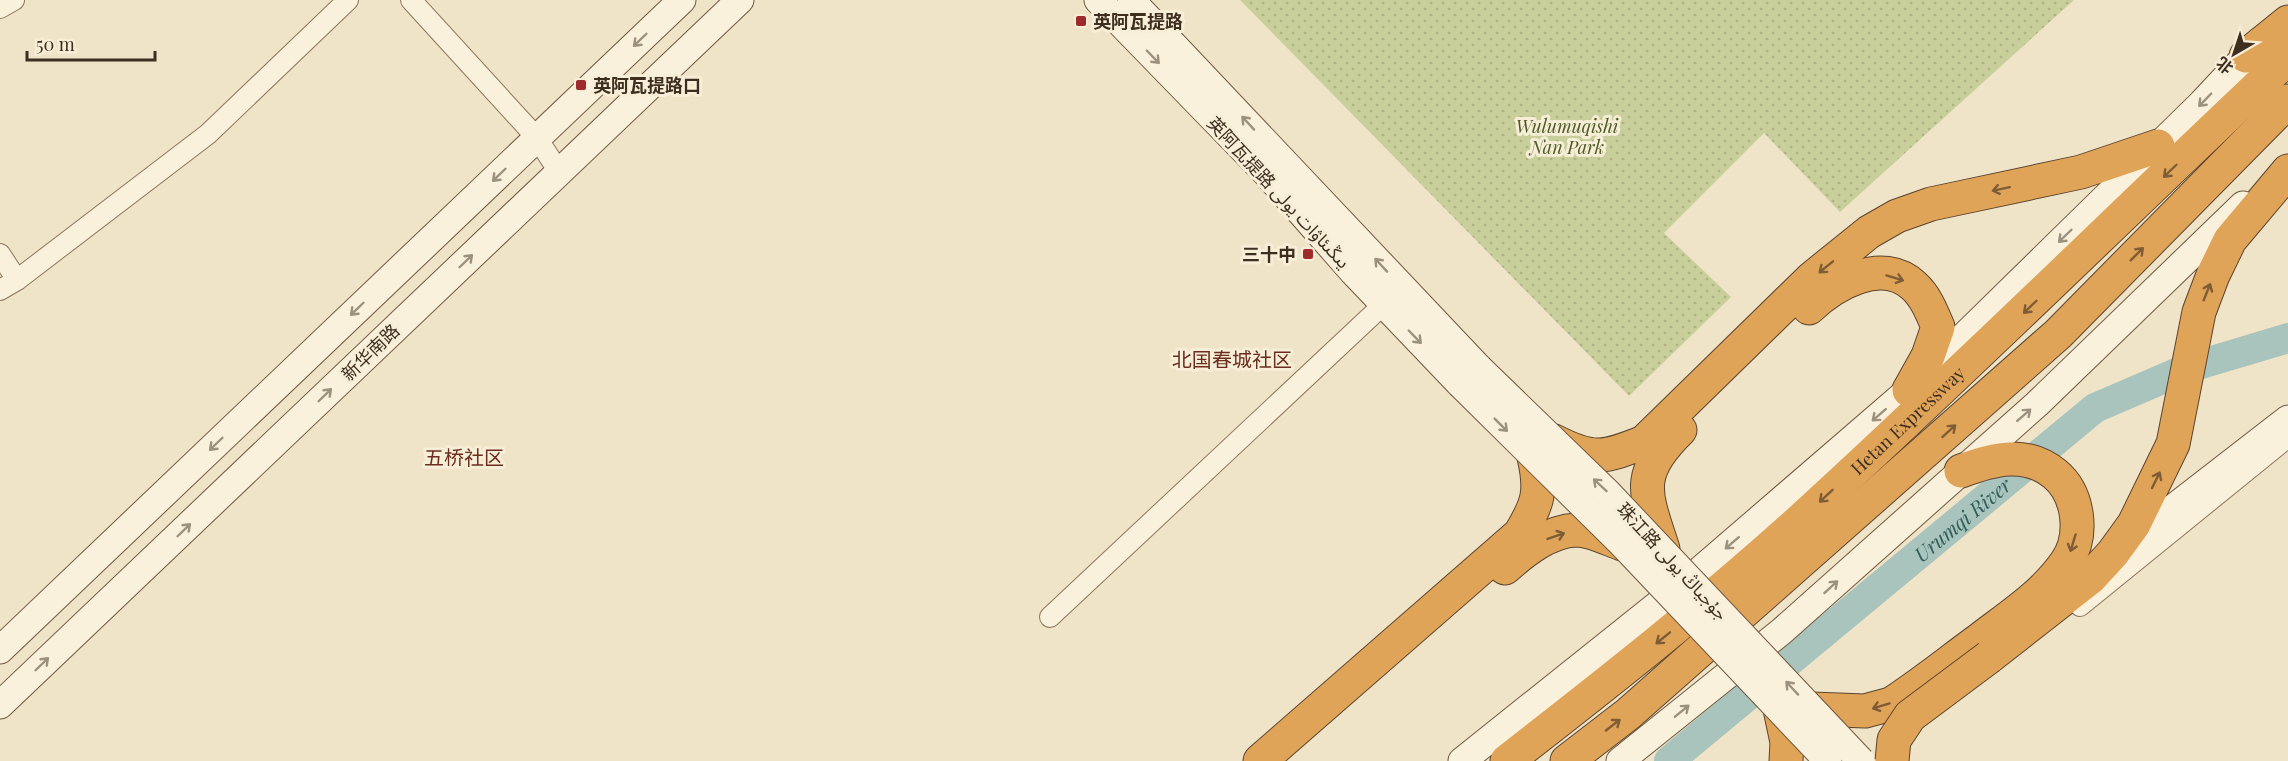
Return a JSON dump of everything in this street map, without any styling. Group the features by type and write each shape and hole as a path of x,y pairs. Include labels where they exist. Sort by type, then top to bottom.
{"highway":[{"path":"2246,57 2288,22"},
{"name":"Hetan Expressway","path":"1507,761 1668,633 1796,524 2029,308 2288,58"},
{"name":"Hetan Expressway","path":"1567,761 1628,714 2058,334 2288,101"},
{"path":"1663,549 1651,512 1646,480 1658,451 1869,232 1897,216 1931,204 2081,172 2158,146"},
{"path":"1812,709 1865,711 1891,704 1985,647 2090,578 2113,554 2134,524 2173,444 2199,312 2230,240 2288,171"},
{"path":"1290,746 1520,534 1538,500 1544,449 1609,456 1644,442 1799,304 1863,274 1893,275 1913,285 1929,305 1938,327 1928,356 1909,390"},
{"path":"1892,761 1894,740 1910,716 2038,595 2068,560 2077,531 2075,504 2067,487 2043,465 2012,457 1986,462 1961,471"},
{"path":"1260,761 1290,746 1525,551 1553,536 1576,530 1622,544"},
{"path":"1780,709 1787,742 1786,761"}],"street":[{"path":"0,8 14,0"},
{"path":"0,254 8,285 208,134 348,0"},
{"path":"411,0 537,138 559,172"},
{"path":"0,650 682,0"},
{"name":"新华南路","path":"0,705 740,0"},
{"name":"英阿瓦提路 يىڭىئاۋات يولى","path":"1098,0 1267,174 1384,304 1469,376"},
{"name":"英阿瓦提路 يىڭىئاۋات يولى","path":"1131,0 1469,376"},
{"path":"1462,761 1691,578 1909,390 2158,146 2288,12"},
{"path":"1620,761 1782,631 2037,404 2288,162"},
{"path":"1050,617 1384,304"},
{"name":"珠江路 جۇجياڭ يولى","path":"1469,376 1544,449 1663,549 1861,761"},
{"path":"2113,554 2288,419"},
{"path":"1876,761 1968,688 2098,593 2288,437"},
{"name":"珠江路 جۇجياڭ يولى","path":"1544,449 1622,544 1828,761"}],"green space":[{"name":"Wulumuqishi Nan Park","path":"1240,0 2074,0 1840,212 1764,133 1664,233 1731,297 1629,396"}],"waterway":[{"name":"Urumqi River","path":"1669,761 2095,408 2188,368 2288,338"}],"place":[{"name":"英阿瓦提路","path":"1081,21"},
{"name":"英阿瓦提路口","path":"581,85"},
{"name":"三十中","path":"1308,254"}],"district":[{"name":"北国春城社区","path":"1232,358"},
{"name":"五桥社区","path":"464,456"}]}
